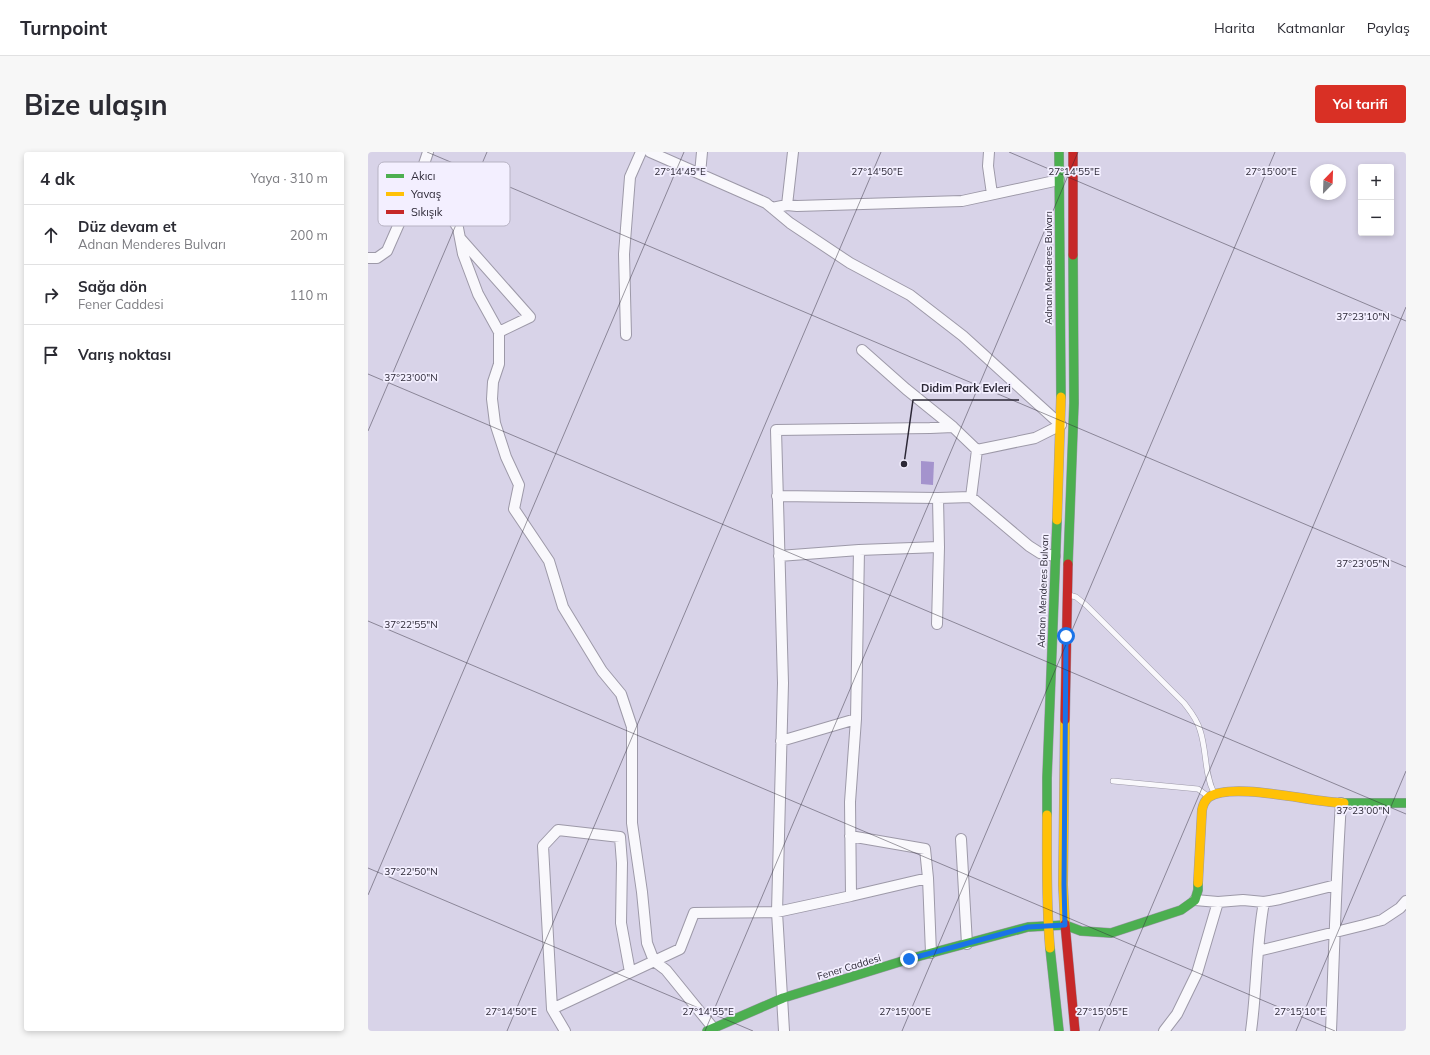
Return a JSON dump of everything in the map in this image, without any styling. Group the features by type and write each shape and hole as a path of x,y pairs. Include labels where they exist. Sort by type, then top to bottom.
{"main road":[{"name":"Adnan Menderes Bulvarı","path":"1059,152 1061,425 1047,778 1048,926 1059,1031"},
{"path":"1073,152 1074,403 1068,595 1064,878 1065,925 1075,1031"},
{"path":"1065,925 1081,931 1111,933 1181,910 1195,900 1198,890 1202,810 1204,803 1212,795 1222,792 1255,792 1341,803 1406,803"},
{"name":"Fener Caddesi","path":"710,1030 783,998 931,953 1028,927 1065,925"}],"street":[{"path":"425,162 428,152"},
{"path":"626,335 624,254 630,177 641,152"},
{"path":"650,152 766,203 790,223 850,263 910,295 962,336 1061,425 1034,438 977,450"},
{"path":"700,174 702,152"},
{"path":"787,205 793,152"},
{"path":"989,152 988,166 992,194"},
{"path":"772,208 787,205 797,206 962,201 1059,180"},
{"path":"368,258 377,258 387,251 398,226"},
{"path":"457,226 462,254 478,294 499,332 499,364 493,382 492,399 494,423 506,457 520,485 514,509 549,561 563,606 602,671 621,694 632,727 632,823 642,892 647,943 654,961 666,970 710,1030"},
{"path":"460,238 530,317 499,332"},
{"path":"862,350 906,389 953,427 977,450"},
{"path":"784,1031 777,912 783,684 776,430 953,427"},
{"path":"972,497 977,450"},
{"path":"777,496 972,497 1029,546 1040,553 1055,556"},
{"path":"937,624 939,547 938,498"},
{"path":"779,556 859,550 939,547"},
{"path":"851,896 850,802 856,720 859,550"},
{"path":"781,741 856,720"},
{"path":"1331,1031 1336,885 1341,803"},
{"path":"565,1031 552,1009 543,846 558,830 620,837 622,863 621,923 630,972"},
{"path":"850,836 925,849 928,878 931,953"},
{"path":"961,839 967,944"},
{"path":"622,863 637,860"},
{"path":"552,1009 680,949 694,913 777,912 928,878"},
{"path":"1195,900 1218,902 1243,900 1264,902 1280,900 1336,885"},
{"path":"1258,951 1335,933 1382,920 1400,908 1406,901"},
{"path":"1164,1031 1178,1014 1197,973 1218,902"},
{"path":"1251,1031 1255,1002 1259,927 1264,902"}],"lane":[{"path":"1068,595 1076,597 1095,613 1184,703 1195,718 1200,730 1212,795"},
{"path":"1113,781 1198,789 1212,795"}],"shaded area":[{"path":"921,461 934,462 933,485 921,484"}],"traffic: fast":[{"path":"1059,152 1061,397"},
{"path":"1068,564 1074,403 1073,255"},
{"path":"1047,815 1047,778 1057,520"},
{"path":"1344,803 1406,803"},
{"path":"707,1031 783,998 909,959 1028,927 1065,925 1081,931 1111,933 1181,910 1195,900 1198,890 1198,883"},
{"path":"1050,948 1059,1031"}],"traffic: slow":[{"path":"1057,520 1061,397"},
{"path":"1065,720 1063,885 1065,924"},
{"path":"1198,883 1202,810 1204,803 1209,797 1220,793 1236,791 1274,794 1344,803"},
{"path":"1047,815 1047,898 1050,948"}],"traffic: jam":[{"path":"1073,152 1073,255"},
{"path":"1065,720 1068,564"},
{"path":"1065,924 1075,1031"}],"place":[{"name":"Didim Park Evleri","path":"904,464"}],"route":[{"path":"909,959 1028,927 1065,925 1066,636"}]}
